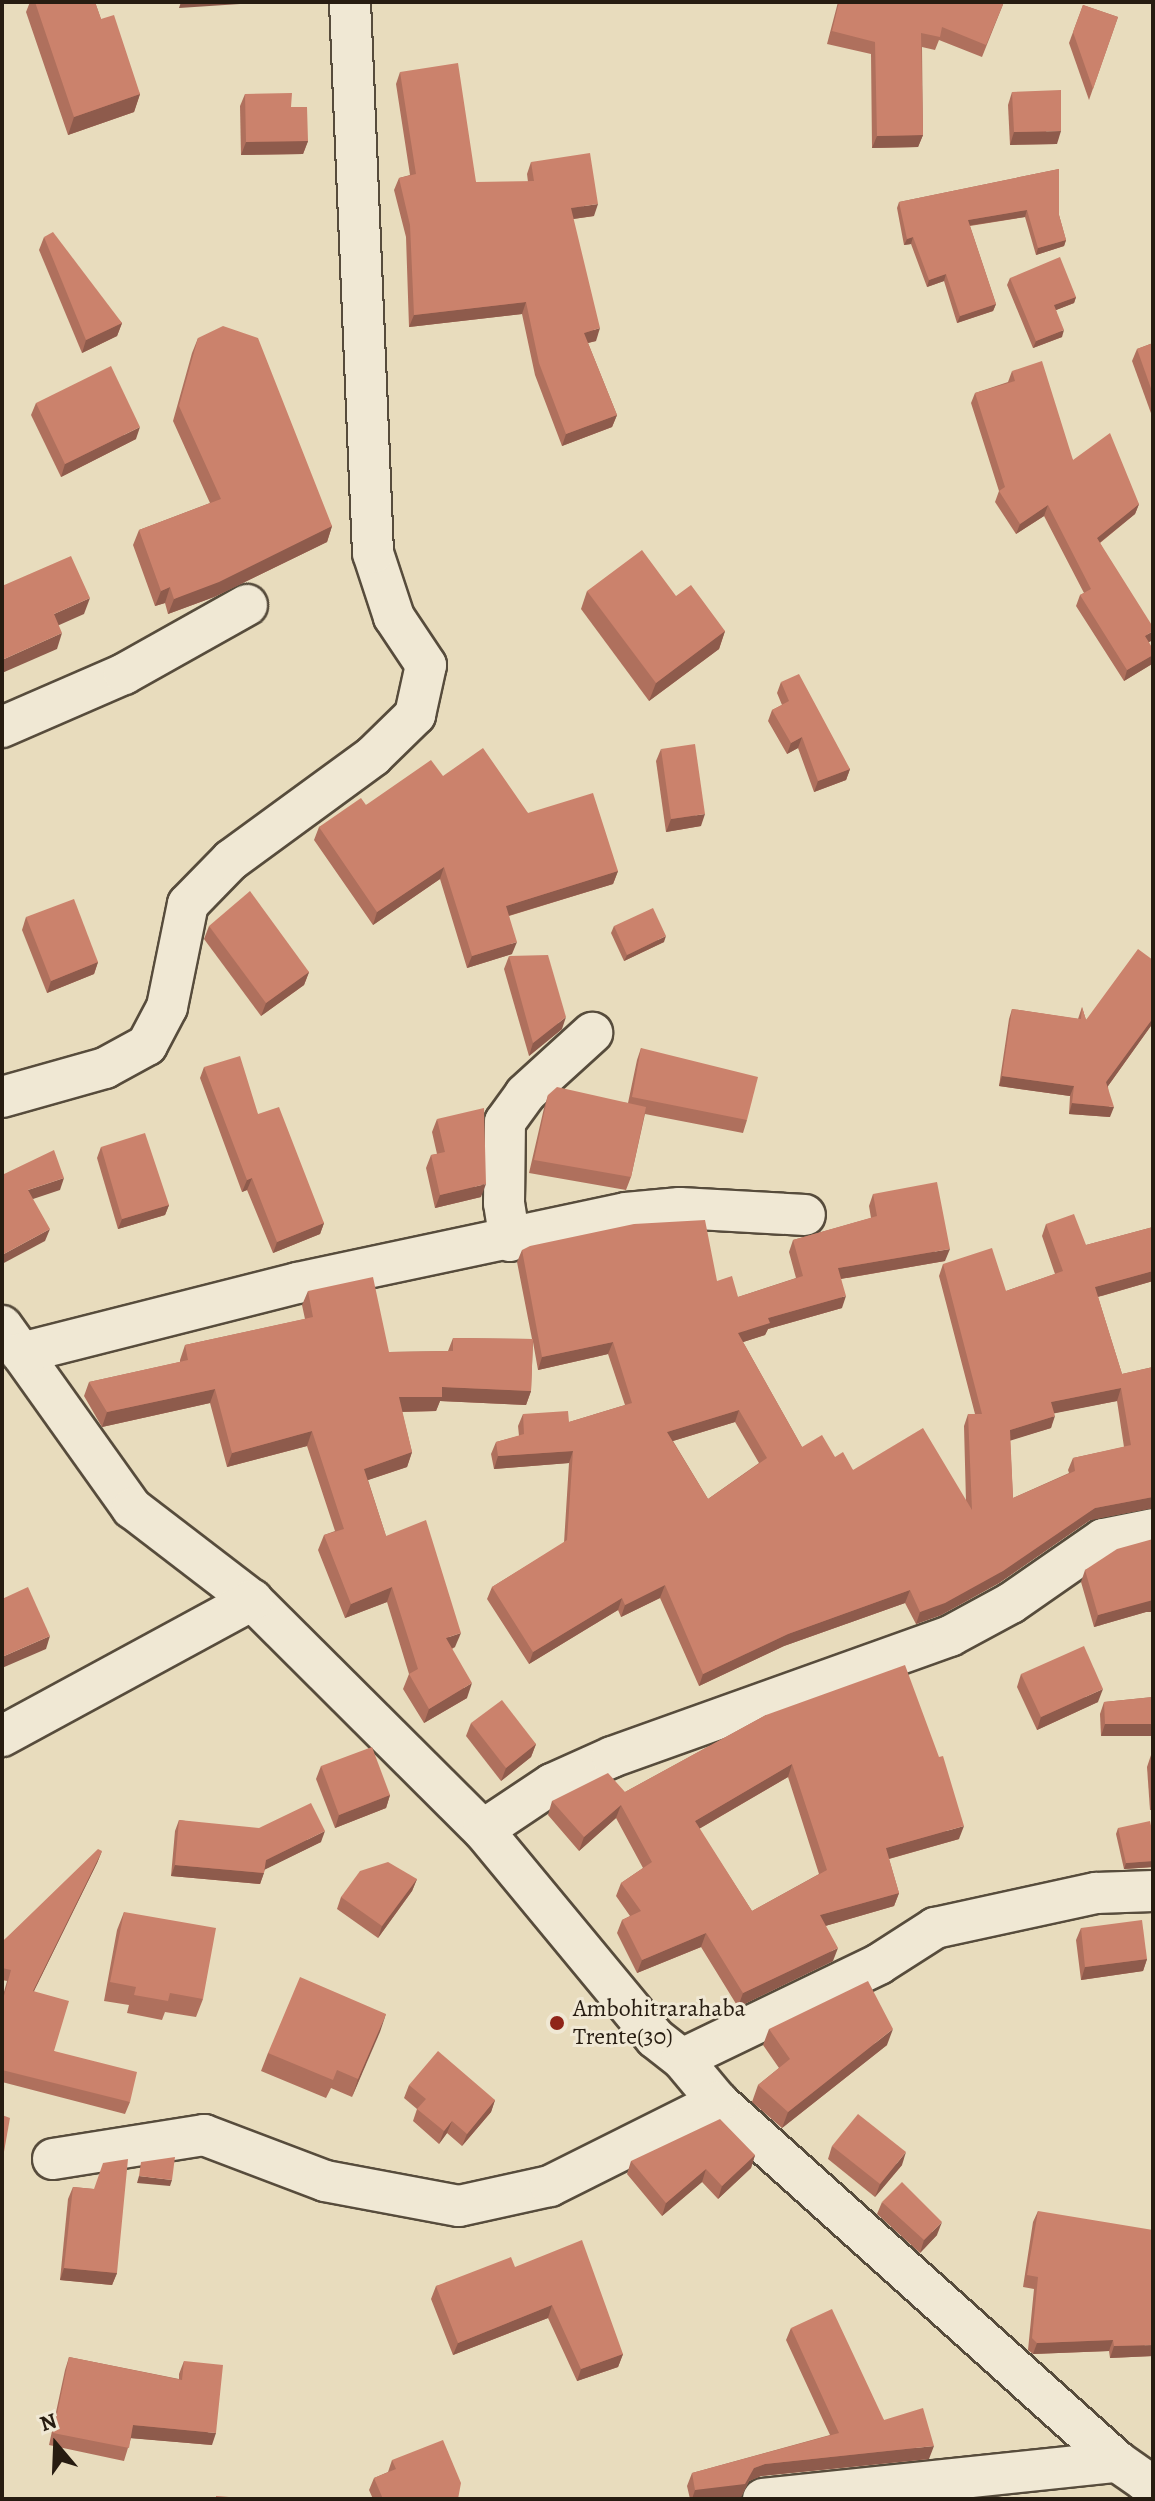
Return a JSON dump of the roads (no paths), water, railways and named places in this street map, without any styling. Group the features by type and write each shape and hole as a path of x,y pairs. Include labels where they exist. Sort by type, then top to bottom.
{"street":[{"path":"2,1097 105,1068 147,1045 167,1007 188,904 231,860 373,756 415,715 426,665 394,617 373,553 350,2"},
{"path":"2,727 124,674 247,605"},
{"path":"510,1241 504,1203 505,1122 525,1094 592,1033"},
{"path":"805,1215 666,1209 626,1213 510,1241 12,1339 132,1508 252,1600 483,1830 655,2038 682,2059 718,2102 1118,2462 1145,2481 1153,2481"},
{"path":"483,1830 552,1784 612,1757 950,1636 1011,1603 1103,1539 1153,1529"},
{"path":"2,1736 252,1600"},
{"path":"682,2059 879,1964 935,1928 1096,1893 1153,1891"},
{"path":"53,2159 204,2135 325,2181 459,2206 550,2186 718,2102"},
{"path":"763,2499 1118,2462"}],"place":[{"name":"Ambohitrarahaba Trente(30)","path":"557,2023"}]}
